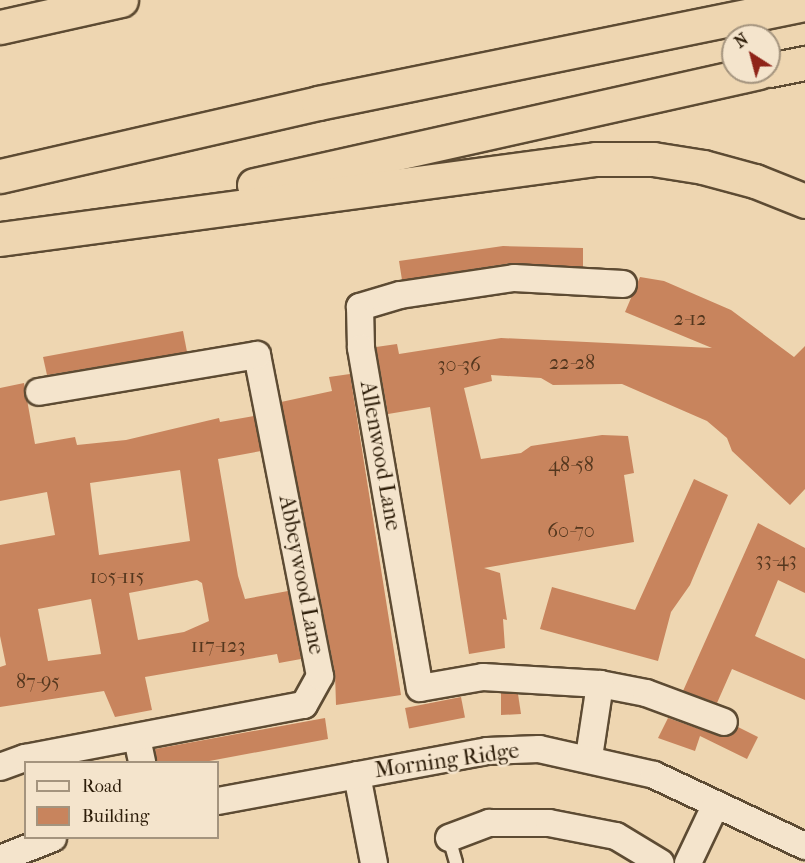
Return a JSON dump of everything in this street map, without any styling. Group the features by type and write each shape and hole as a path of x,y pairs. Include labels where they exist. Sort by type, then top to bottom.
{"highway":[{"path":"0,8 27,0"},
{"path":"0,27 121,0"},
{"path":"0,176 318,103 805,4"},
{"path":"781,68 805,63"},
{"path":"44,233 721,81"},
{"path":"0,239 596,159 653,159 703,167 755,181 805,201"}],"street":[{"name":"Allenwood Lane","path":"623,284 514,278 400,295 360,307 362,348 420,688 483,677 600,684 646,693 724,722"},
{"name":"Abbeywood Lane","path":"0,767 26,758 140,750 304,705 320,676 257,355 39,392"},
{"path":"589,757 600,684"},
{"name":"Morning Ridge","path":"219,801 487,751 539,749 589,757 654,775 805,846"},
{"path":"357,775 374,863"},
{"path":"688,863 716,804"},
{"path":"449,838 489,824 549,823 616,836 661,863"},
{"path":"0,859 48,839"}],"lane":[{"path":"449,838 456,863"}],"building":[{"path":"503,246 583,248 583,267 512,263 402,280 399,261"},
{"path":"640,277 664,281 731,310 794,357 805,346 805,489 790,505 732,451 727,438 707,421 622,384 553,385 541,378 491,375 492,381 464,388 481,459 521,453 531,446 602,435 628,436 634,473 624,475 634,542 484,568 500,573 507,620 503,619 505,648 469,654 430,407 388,414 376,347 397,344 399,354 501,338 712,348 625,312"},
{"path":"183,331 187,352 47,375 43,357"},
{"path":"350,374 401,695 336,705 335,673 281,402 332,391 329,377"},
{"path":"24,383 35,444 75,437 77,445 126,440 219,418 220,422 254,416 261,451 218,459 238,576 245,599 288,591 301,659 279,663 277,654 145,677 152,710 115,717 104,691 0,707 0,667 6,665 0,636 0,545 55,535 47,492 0,501 0,388","holes":["180,470 190,541 99,555 90,483","197,580 202,583 209,621 184,632 138,640 129,593","91,599 101,654 48,661 38,609"]},
{"path":"694,479 728,495 690,585 671,612 658,661 540,629 552,587 635,610"},
{"path":"758,523 805,548 805,593 778,580 755,636 805,659 805,700 732,669 717,703 683,691"},
{"path":"501,693 518,694 521,714 501,715"},
{"path":"461,697 465,718 409,728 405,708"},
{"path":"325,718 328,739 209,761 157,761 155,749"},
{"path":"668,718 719,736 733,734 738,727 758,737 747,759 700,736 695,751 658,738"}]}
